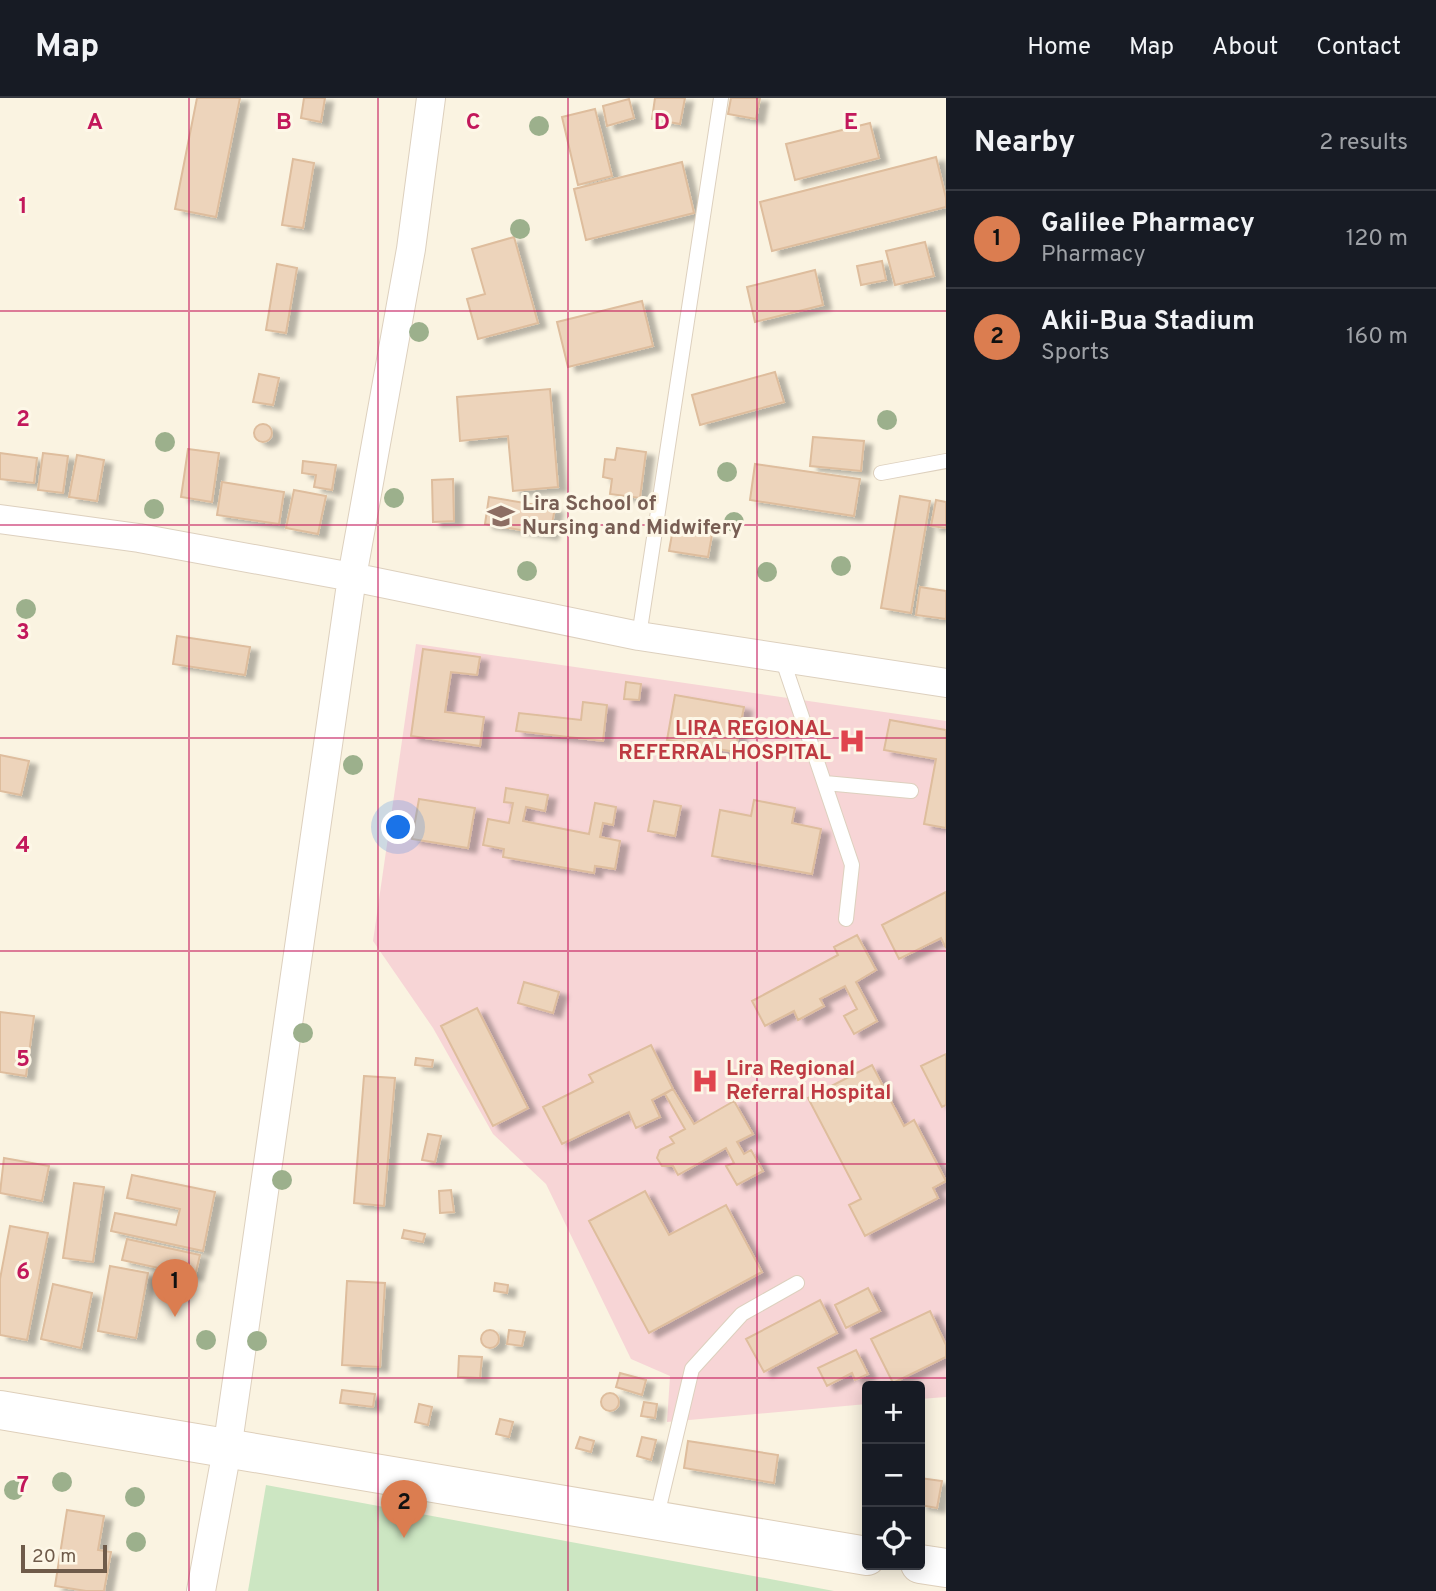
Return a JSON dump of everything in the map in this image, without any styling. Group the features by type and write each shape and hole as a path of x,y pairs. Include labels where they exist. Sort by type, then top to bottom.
{"main road":[{"path":"0,1410 862,1555"},
{"path":"925,1565 946,1569"}],"street":[{"path":"201,1591 227,1450 352,577 411,249 430,98"},
{"path":"0,519 139,538 352,577 639,636 946,683"}],"lane":[{"path":"639,636 721,98"},
{"path":"881,473 946,461"},
{"path":"782,658 852,865 846,919"},
{"path":"825,783 911,791"},
{"path":"655,1521 692,1368 742,1314 797,1283"}],"shaded area":[{"name":"Lira Regional Referral Hospital","path":"416,644 946,721 946,1397 925,1399 925,1381 862,1381 862,1404 667,1422 670,1376 631,1359 546,1184 493,1134 433,1028 373,941"}],"green space":[{"path":"266,1485 834,1591 248,1591"}],"building":[{"path":"197,98 240,98 216,217 175,209"},
{"path":"304,98 325,98 321,122 301,118"},
{"path":"655,98 685,98 680,124 652,119"},
{"path":"731,98 760,98 756,119 728,114"},
{"path":"629,99 634,118 607,126 603,106"},
{"path":"595,109 612,176 578,185 562,117"},
{"path":"870,123 879,158 795,180 786,144"},
{"path":"936,157 946,207 772,251 760,202"},
{"path":"293,159 314,163 303,228 282,225"},
{"path":"682,162 694,213 586,240 574,189"},
{"path":"514,237 538,323 478,339 467,299 485,294 472,249"},
{"path":"925,242 934,276 895,285 886,251"},
{"path":"882,261 886,280 861,285 857,266"},
{"path":"277,264 297,268 286,333 266,330"},
{"path":"815,270 823,305 755,322 747,287"},
{"path":"642,301 653,346 568,367 557,322"},
{"path":"775,372 784,402 700,425 692,395"},
{"path":"259,374 279,378 273,405 253,402"},
{"path":"550,389 558,487 513,491 508,436 460,441 457,397"},
{"path":"263,424 269,427 272,433 269,439 263,442 257,439 254,433 257,427"},
{"path":"813,437 864,441 861,471 810,466"},
{"path":"617,448 646,452 640,498 610,494 612,479 603,477 605,459 615,460"},
{"path":"188,449 219,453 212,502 181,497"},
{"path":"0,453 37,458 34,483 0,479"},
{"path":"43,453 68,456 63,493 38,490"},
{"path":"77,455 104,460 97,501 69,497"},
{"path":"303,461 336,465 332,490 314,487 316,475 302,473"},
{"path":"755,464 860,479 854,516 750,500"},
{"path":"453,479 454,521 433,522 432,480"},
{"path":"222,482 284,492 279,524 217,515"},
{"path":"294,490 326,496 318,534 286,528"},
{"path":"900,496 930,501 911,613 881,608"},
{"path":"489,497 555,508 550,535 485,524"},
{"path":"936,500 946,502 946,528 931,526"},
{"path":"673,529 712,535 708,557 669,551"},
{"path":"920,587 946,591 946,619 916,615"},
{"path":"177,636 250,647 245,675 173,664"},
{"path":"423,649 480,657 477,675 451,672 445,712 484,717 480,746 411,736"},
{"path":"626,682 641,684 639,700 624,699"},
{"path":"675,695 744,707 735,752 667,740"},
{"path":"583,702 607,705 603,741 516,731 519,713 581,720"},
{"path":"890,720 946,730 946,828 924,824 936,759 884,750"},
{"path":"0,755 29,761 21,795 0,791"},
{"path":"506,788 548,795 545,811 526,807 523,821 589,834 595,803 616,807 613,825 603,823 600,837 620,841 615,869 595,866 594,873 503,857 504,849 483,845 488,819 509,823 513,803 504,802"},
{"path":"419,799 475,808 468,848 412,839"},
{"path":"754,800 795,808 792,823 821,829 812,874 712,856 720,810 751,816"},
{"path":"654,801 681,806 675,836 648,831"},
{"path":"946,892 946,948 941,938 899,959 882,925"},
{"path":"857,935 876,970 856,982 877,1021 854,1034 844,1016 857,1009 845,986 820,999 824,1006 798,1020 794,1011 765,1026 752,1001 838,955 834,947"},
{"path":"524,982 559,992 553,1013 518,1003"},
{"path":"477,1008 528,1108 493,1126 441,1026"},
{"path":"0,1012 34,1016 26,1076 0,1072"},
{"path":"651,1045 673,1089 652,1100 660,1117 636,1128 629,1112 562,1144 543,1107 593,1082 589,1075"},
{"path":"946,1054 946,1105 942,1107 921,1066"},
{"path":"416,1058 433,1060 432,1067 415,1065"},
{"path":"872,1065 904,1126 914,1120 946,1181 933,1188 938,1198 865,1236 849,1205 861,1199 808,1098"},
{"path":"364,1076 395,1078 384,1206 354,1203"},
{"path":"673,1089 694,1124 734,1101 753,1134 737,1142 744,1154 751,1150 763,1171 737,1185 726,1166 734,1163 726,1148 678,1175 673,1166 662,1166 657,1158 660,1150 674,1143 670,1137 685,1129 665,1094"},
{"path":"428,1134 441,1136 435,1162 422,1160"},
{"path":"4,1158 49,1166 42,1201 0,1193"},
{"path":"132,1175 215,1192 203,1251 111,1231 115,1213 176,1225 180,1209 127,1198"},
{"path":"74,1183 104,1187 93,1262 63,1258"},
{"path":"451,1190 454,1212 440,1213 439,1191"},
{"path":"645,1191 669,1235 726,1205 762,1272 649,1333 589,1221"},
{"path":"10,1226 48,1233 27,1340 0,1335 0,1279"},
{"path":"404,1230 425,1234 423,1242 402,1238"},
{"path":"127,1239 200,1255 195,1276 122,1260"},
{"path":"110,1266 148,1273 136,1338 98,1331"},
{"path":"347,1281 385,1283 380,1367 342,1365"},
{"path":"495,1283 508,1285 507,1293 494,1291"},
{"path":"53,1284 92,1293 81,1348 41,1339"},
{"path":"868,1288 880,1311 846,1328 835,1305"},
{"path":"820,1300 837,1333 764,1372 746,1339"},
{"path":"930,1311 946,1345 946,1357 892,1381 871,1339"},
{"path":"490,1330 496,1333 499,1339 496,1345 490,1348 484,1345 481,1339 484,1333"},
{"path":"509,1330 525,1332 522,1346 507,1344"},
{"path":"856,1350 868,1374 855,1380 852,1373 827,1386 818,1368"},
{"path":"459,1356 482,1357 480,1378 458,1377"},
{"path":"620,1373 646,1380 642,1395 616,1387"},
{"path":"342,1390 375,1394 373,1407 340,1403"},
{"path":"610,1393 616,1396 619,1402 616,1408 610,1411 604,1408 601,1402 604,1396"},
{"path":"644,1402 657,1404 655,1418 641,1416"},
{"path":"419,1404 432,1407 428,1425 415,1422"},
{"path":"500,1419 513,1422 509,1437 496,1434"},
{"path":"580,1437 594,1441 591,1452 576,1448"},
{"path":"642,1437 656,1440 651,1460 637,1456"},
{"path":"688,1441 778,1455 774,1483 684,1468"},
{"path":"925,1479 942,1481 937,1508 925,1506"},
{"path":"67,1510 104,1516 98,1550 111,1552 104,1591 55,1586"}],"place":[{"name":"Lira School of Nursing and Midwifery","path":"501,516"},
{"name":"LIRA REGIONAL REFERRAL HOSPITAL","path":"852,741"},
{"name":"Lira Regional Referral Hospital","path":"705,1081"},
{"name":"Galilee Pharmacy","path":"175,1317"},
{"name":"Akii-Bua Stadium","path":"404,1538"}]}
